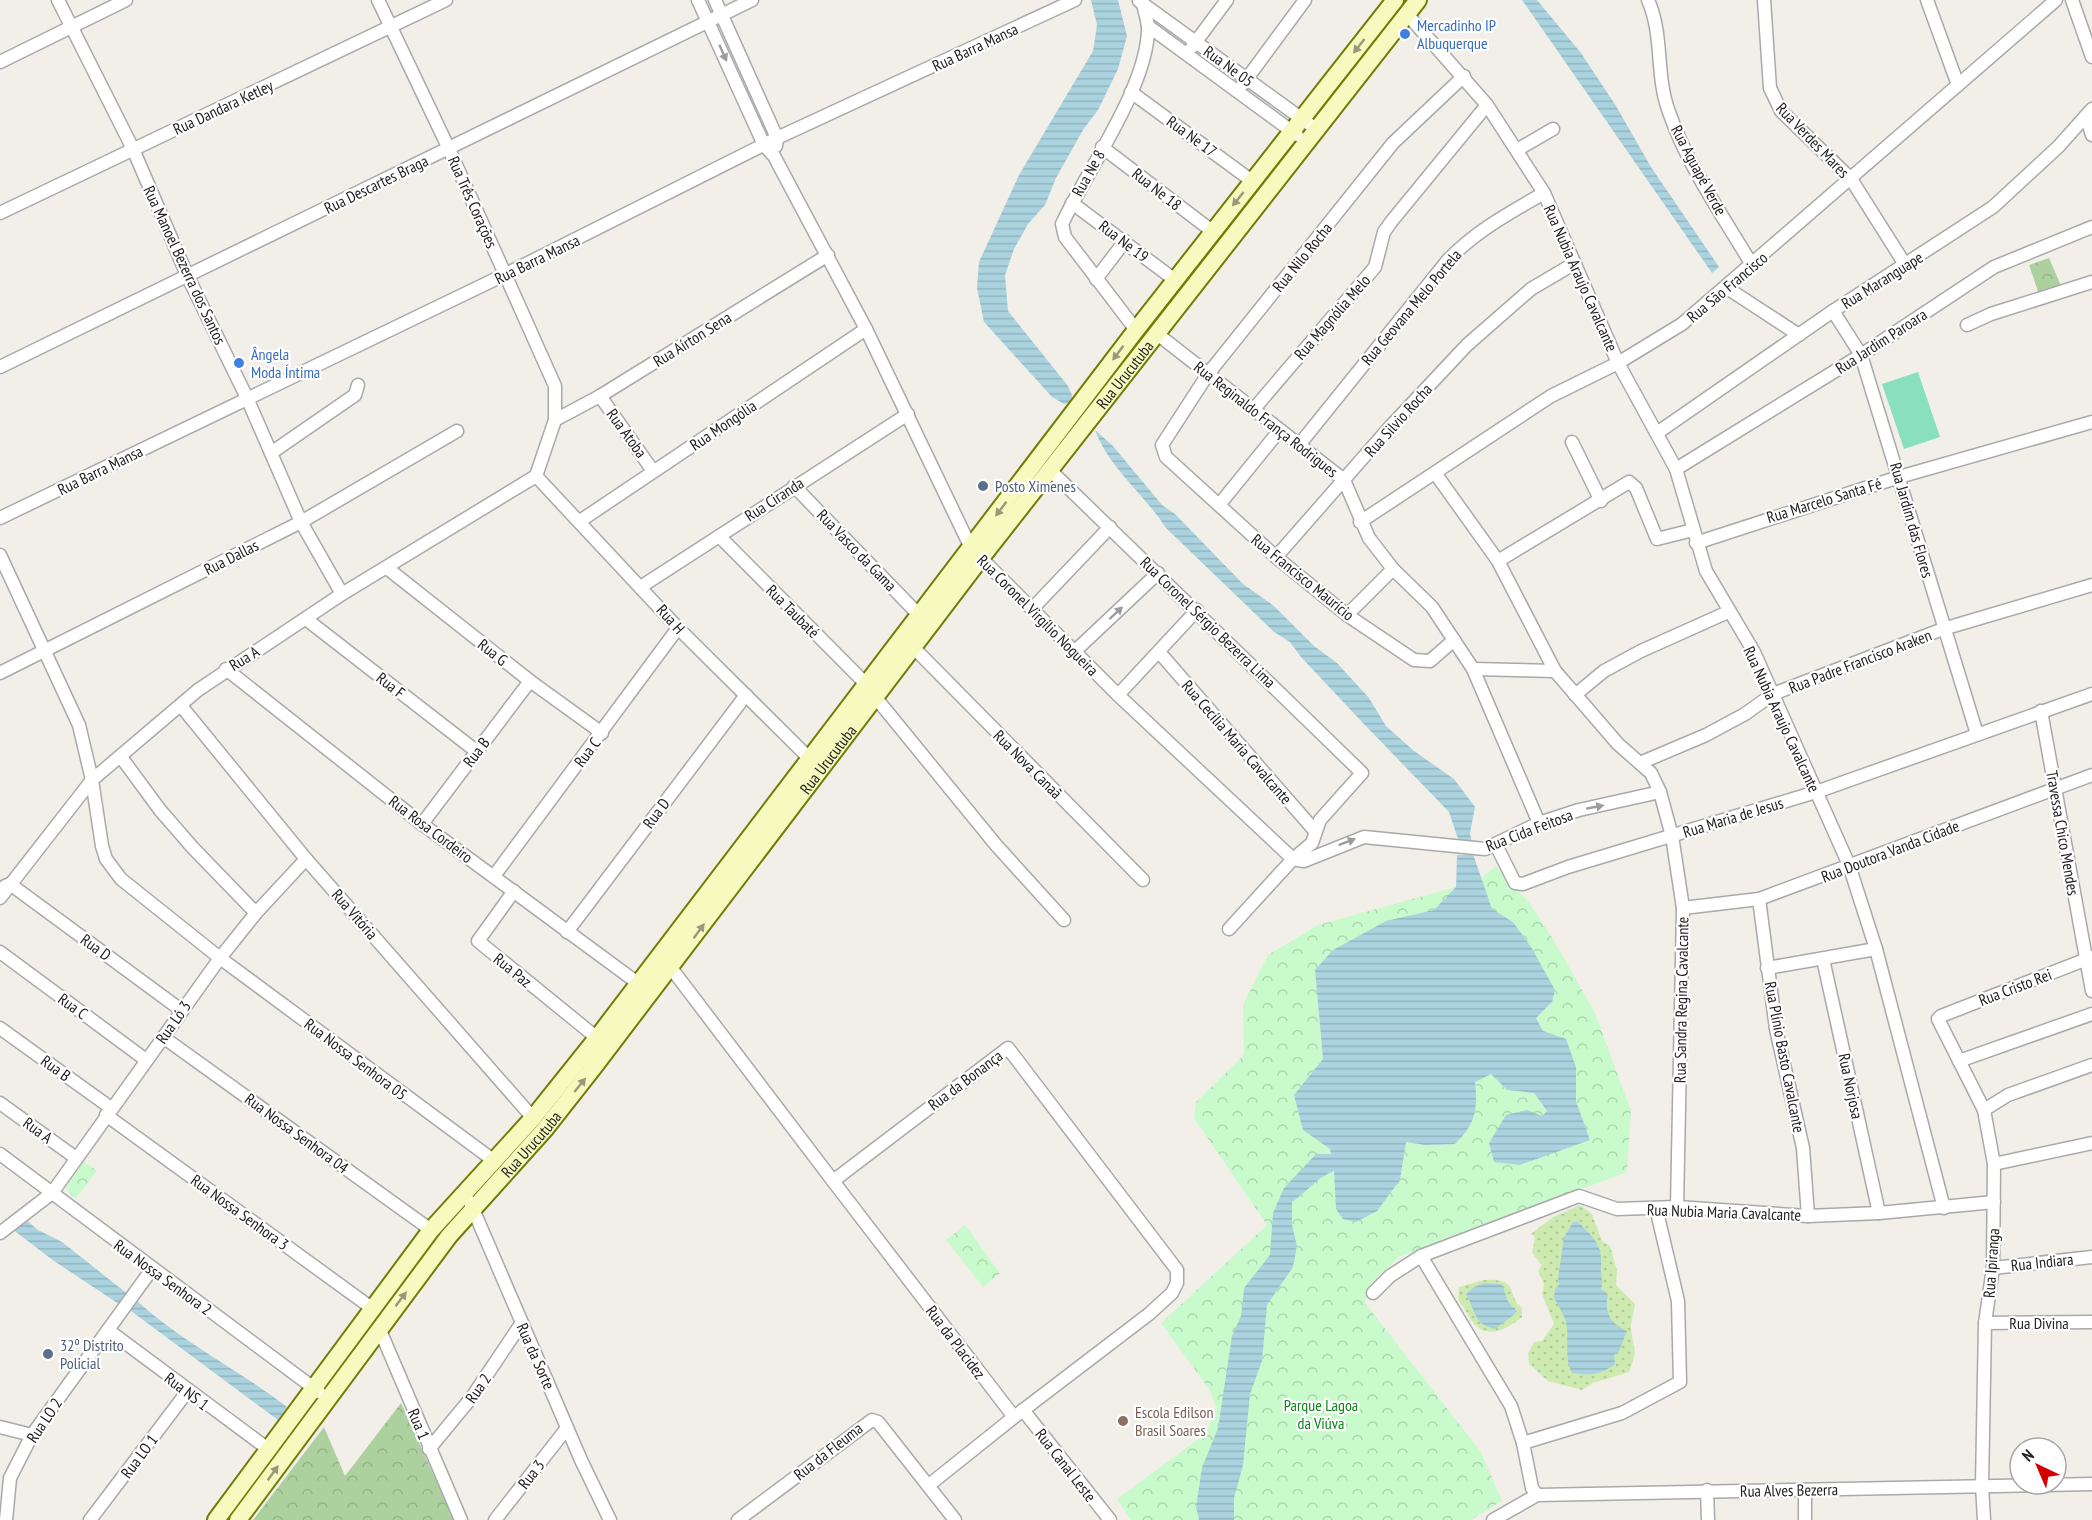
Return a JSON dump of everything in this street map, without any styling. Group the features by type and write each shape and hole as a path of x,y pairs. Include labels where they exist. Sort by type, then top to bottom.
{"street":[{"name":"Rua Manoel Bezerra dos Santos","path":"58,0 133,149 301,522 342,594"},
{"path":"0,62 126,0"},
{"name":"Rua Três Corações","path":"378,0 449,149 555,386 555,420 536,476"},
{"name":"Rua Dandara Ketley","path":"0,213 446,0"},
{"name":"Rua Coronel Virgílio Nogueira","path":"698,0 764,145 774,156 828,255 976,553 1074,652 1293,859"},
{"path":"715,0 777,138 774,156"},
{"name":"Rua Descartes Braga","path":"0,367 752,0"},
{"name":"Rua Barra Mansa","path":"0,518 506,274 777,138 1076,0"},
{"path":"1189,53 1227,0"},
{"path":"1240,91 1247,78 1305,0"},
{"name":"Rua Urucutuba","path":"238,1520 379,1328 473,1208 545,1129 671,969 758,840 872,692 919,615 1051,471 1156,333 1418,0"},
{"name":"Rua Aguapé Verde","path":"1648,0 1659,33 1661,82 1668,112 1694,169 1752,265"},
{"name":"Rua Verdes Mares","path":"1764,0 1770,88 1774,100 1781,111 1851,179 1906,266"},
{"path":"1927,0 1958,85"},
{"name":"Rua São Francisco","path":"1360,522 1492,432 1551,396 1618,363 1682,324 1727,288 1958,85 2043,5 2056,0"},
{"path":"2072,0 2092,57"},
{"name":"Rua Ne 05","path":"1141,1 1247,78 1310,136"},
{"name":"Rua Ne 8","path":"1136,330 1096,279 1062,230 1062,224 1131,92 1144,55 1148,26 1141,1"},
{"name":"Rua Urucutuba","path":"775,817 810,759 914,648 976,553 1136,330 1392,1"},
{"name":"Rua Nubia Araujo Cavalcante","path":"1407,14 1464,76 1487,105 1544,193 1618,363 1676,469 1706,571 1728,612 1754,652 1849,866 1876,949 1944,1208"},
{"name":"Rua Ne 05","path":"1148,26 1240,91 1295,124"},
{"name":"Rua Nilo Rocha","path":"1163,454 1162,444 1208,374 1393,143 1464,76"},
{"name":"Rua Ne 17","path":"1131,92 1252,181"},
{"name":"Rua Magnólia Melo","path":"1253,411 1375,267 1384,232 1487,105"},
{"path":"2089,113 2092,135"},
{"name":"Rua Maranguape","path":"1656,433 1833,311 1906,266 2013,191 2089,113"},
{"path":"1517,150 1553,129"},
{"name":"Rua Ne 18","path":"1102,147 1212,231"},
{"name":"Rua Geovana Melo Portela","path":"1299,445 1460,248 1486,226 1544,193"},
{"name":"Rua Ne 19","path":"1072,202 1175,280"},
{"name":"Rua Jardim Paroara","path":"1676,469 1861,355 1994,267 2092,227"},
{"path":"1096,279 1125,241"},
{"name":"Rua Aírton Sena","path":"555,420 600,396 828,255"},
{"name":"Rua Silvio Rocha","path":"1276,556 1467,345 1530,289 1575,263"},
{"path":"1967,325 1991,314 2092,282"},
{"path":"1727,288 1799,335"},
{"name":"Rua Jardim das Flores","path":"1833,311 1861,355 1977,734"},
{"name":"Rua Mongólia","path":"580,521 866,329"},
{"name":"Rua Reginaldo França Rodrigues","path":"1156,333 1344,480 1360,522 1393,568 1432,607 1473,669 1539,823"},
{"path":"271,453 355,395 358,386"},
{"name":"Rua Atoba","path":"600,396 653,471"},
{"name":"Rua Ciranda","path":"642,586 908,414"},
{"name":"Rua Marcelo Santa Fé","path":"1601,501 1629,482 1633,483 1657,539 1694,536 2092,422"},
{"name":"Rua Dallas","path":"0,673 301,522 457,431"},
{"path":"1219,505 1279,431"},
{"path":"1498,561 1601,501 1572,442"},
{"name":"Rua Francisco Maurício","path":"1163,454 1276,556 1347,615 1414,660 1430,661 1454,640"},
{"name":"Rua Coronel Sérgio Bezerra Lima","path":"1051,471 1197,610 1363,774 1320,820 1315,831"},
{"name":"Rua Sandra Regina Cavalcante","path":"1435,473 1498,561 1555,671 1618,744 1651,773 1660,792 1672,836 1683,908 1677,1207"},
{"name":"Rua H","path":"536,476 642,586 678,628 810,759"},
{"name":"Rua A","path":"0,898 5,886 92,780 226,669 342,594 536,476"},
{"name":"Rua Vasco da Gama","path":"794,486 919,615"},
{"path":"1032,609 1110,527"},
{"name":"Rua Taubaté","path":"719,536 872,692 996,845 1064,920"},
{"name":"Rua Nossa Senhora 05","path":"0,555 79,725 92,780 102,846 113,869 121,879 220,958 493,1160"},
{"name":"Rua G","path":"387,568 530,681 602,733"},
{"path":"1347,615 1393,568"},
{"path":"1074,652 1158,573"},
{"name":"Rua Padre Francisco Araken","path":"1640,763 1706,735 1745,714 1773,694 1943,629 2092,585"},
{"path":"1118,694 1197,610"},
{"path":"1575,695 1604,671 1728,612"},
{"name":"Rua F","path":"306,619 476,751"},
{"name":"Rua C","path":"494,876 678,628"},
{"name":"Rua Nova Canaã","path":"914,648 1143,880"},
{"name":"Rua Cecília Maria Cavalcante","path":"1159,652 1315,831"},
{"name":"Rua Rosa Cordeiro","path":"226,669 422,824 639,984"},
{"path":"1473,669 1555,671"},
{"name":"Rua B","path":"422,824 530,681"},
{"name":"Rua Maria de Jesus","path":"1496,845 1515,883 1520,885 1816,792 2092,694"},
{"name":"Rua D","path":"567,932 746,695"},
{"name":"Rua Vitória","path":"182,707 306,860 532,1118"},
{"name":"Travessa Chico Mendes","path":"2041,711 2089,959 2092,991"},
{"path":"121,757 160,810 256,913"},
{"name":"Rua Doutora Vanda Cidade","path":"1683,908 1759,899 1809,883 2092,775"},
{"name":"Rua Cida Feitosa","path":"1293,859 1304,861 1364,837 1470,849 1496,845 1539,823 1579,810 1660,792"},
{"path":"1229,929 1293,859 1312,843 1315,831"},
{"name":"Rua Urucutuba","path":"216,1520 431,1230 532,1118 660,955 758,840"},
{"name":"Rua Ló 3","path":"0,1233 52,1193 220,958 256,913 306,860"},
{"name":"Rua D","path":"5,886 181,1010"},
{"name":"Rua Paz","path":"513,891 478,942 597,1038"},
{"name":"Rua Plínio Basto Cavalcante","path":"1759,899 1776,1029 1803,1148 1808,1216"},
{"path":"1767,968 1876,949"},
{"name":"Rua C","path":"0,952 146,1060"},
{"path":"660,955 833,1181"},
{"name":"Rua Norjosa","path":"1823,959 1879,1213"},
{"name":"Rua Cristo Rei","path":"1939,1018 2089,959"},
{"path":"1959,1061 2092,1014"},
{"name":"Rua Ipiranga","path":"1939,1018 1984,1110 1994,1164 1993,1268 1985,1323 1982,1485 1984,1520"},
{"name":"Rua B","path":"0,1028 109,1112"},
{"name":"Rua Nossa Senhora 04","path":"163,1036 431,1230"},
{"name":"Rua da Bonança","path":"833,1181 1008,1048 1177,1270 1179,1276 1172,1293 1149,1314 1018,1413"},
{"path":"1984,1110 2008,1095 2092,1065"},
{"name":"Rua A","path":"0,1103 76,1158"},
{"name":"Rua Nossa Senhora 3","path":"109,1112 373,1309"},
{"path":"1994,1164 2092,1143"},
{"name":"Rua Nossa Senhora 2","path":"0,1154 327,1398"},
{"name":"Rua da Placidez","path":"833,1181 1018,1413"},
{"name":"Rua da Sorte","path":"465,1191 521,1324 610,1520"},
{"name":"Rua Nubia Maria Cavalcante","path":"1373,1293 1390,1276 1421,1256 1579,1196 1617,1209 1677,1207 1808,1216 1879,1213 1994,1202"},
{"path":"1523,1443 1622,1413 1680,1382 1678,1301 1656,1208"},
{"path":"1421,1256 1511,1406 1523,1443 1532,1488 1537,1495"},
{"name":"Rua Indiara","path":"1993,1268 2092,1257"},
{"name":"Rua LO 2","path":"6,1520 10,1478 32,1435 152,1269"},
{"name":"Rua Divina","path":"1985,1323 2092,1322"},
{"name":"Rua 2","path":"429,1449 472,1397 521,1324"},
{"name":"Rua 1","path":"379,1328 460,1520"},
{"name":"Rua NS 1","path":"108,1330 188,1392 268,1449"},
{"name":"Rua LO 1","path":"90,1520 188,1392"},
{"path":"929,1485 1018,1413"},
{"name":"Rua Canal Leste","path":"1018,1413 1110,1520"},
{"name":"Rua da Fleuma","path":"738,1520 872,1420 878,1422 955,1520"},
{"path":"0,1427 32,1435"},
{"name":"Rua 3","path":"495,1520 567,1428"},
{"name":"Rua Alves Bezerra","path":"1493,1520 1537,1495 2092,1484"},
{"path":"1707,1490 1708,1520"},
{"path":"1804,1490 1805,1520"}],"green space":[{"path":"2049,258 2062,288 2039,294 2029,265"},
{"path":"1918,372 1940,437 1904,449 1882,384"},
{"name":"Parque Lagoa da Viúva","path":"1496,866 1528,901 1553,939 1595,1013 1631,1111 1627,1172 1399,1257 1371,1283 1365,1303 1481,1452 1502,1501 1470,1520 1131,1520 1117,1499 1204,1435 1217,1409 1209,1389 1161,1323 1267,1225 1194,1118 1196,1102 1244,1055 1243,1005 1268,955 1318,925 1456,887 1434,911 1386,922 1315,970 1323,1059 1303,1130 1330,1149 1337,1194 1336,1209 1400,1180 1406,1142 1425,1145 1455,1144 1467,1130 1474,1115 1475,1081 1491,1074 1507,1090 1534,1093 1547,1111 1542,1117 1590,1140 1576,1101 1576,1067 1543,1031 1536,1018 1552,1003 1513,922 1492,909 1481,878"},
{"path":"84,1161 97,1171 75,1199 66,1188"},
{"path":"1580,1205 1592,1214 1602,1241 1610,1246 1617,1271 1616,1285 1635,1304 1631,1328 1635,1353 1629,1372 1593,1383 1582,1390 1548,1381 1529,1364 1528,1353 1534,1342 1542,1341 1554,1324 1542,1294 1544,1284 1538,1271 1542,1265 1532,1253 1535,1238 1531,1234 1553,1217"},
{"path":"965,1225 1000,1273 983,1287 946,1240"},
{"path":"1484,1280 1496,1280 1508,1284 1522,1308 1522,1317 1499,1331 1480,1329 1458,1300 1459,1287"},
{"path":"401,1403 454,1520 253,1520 324,1427 345,1476"}],"water":[{"path":"1091,0 1118,0 1127,36 1118,69 1098,110 1083,130 1056,178 1045,205 1028,224 1014,249 1005,275 1008,311 1068,386 1072,395 1071,402 1064,404 1052,397 984,322 977,288 979,262 1019,175 1093,51 1097,25"},
{"path":"1522,0 1537,0 1581,53 1616,106 1651,167 1719,267 1712,273"},
{"path":"1095,430 1113,446 1162,505 1175,514 1243,584 1274,606 1314,646 1337,663 1369,698 1386,726 1414,751 1454,779 1475,807 1470,833 1473,848 1464,848 1457,836 1449,812 1301,657 1290,642 1274,632 1166,528 1109,457"},
{"path":"1473,854 1492,909 1513,922 1531,947 1555,990 1552,1002 1536,1018 1543,1031 1566,1039 1576,1067 1576,1101 1590,1140 1520,1165 1494,1162 1489,1143 1506,1115 1527,1110 1542,1116 1547,1111 1534,1093 1507,1090 1491,1074 1475,1082 1474,1115 1467,1130 1455,1144 1425,1145 1406,1142 1400,1180 1377,1211 1356,1222 1343,1219 1336,1209 1334,1171 1322,1177 1292,1202 1292,1225 1297,1246 1293,1267 1267,1305 1262,1361 1250,1394 1243,1465 1234,1498 1234,1520 1199,1520 1196,1507 1202,1468 1218,1428 1232,1336 1241,1316 1244,1288 1270,1255 1273,1213 1284,1188 1316,1154 1331,1154 1330,1149 1303,1130 1294,1095 1323,1059 1315,970 1333,950 1386,921 1434,910 1456,887 1457,855"},
{"path":"25,1219 38,1230 62,1242 129,1295 122,1306 54,1261 12,1229"},
{"path":"1573,1222 1578,1222 1599,1247 1601,1289 1608,1294 1608,1312 1616,1325 1627,1331 1619,1351 1614,1355 1615,1364 1595,1374 1572,1373 1568,1357 1566,1324 1554,1297 1555,1289 1559,1285 1564,1237"},
{"path":"1484,1283 1501,1284 1510,1304 1515,1308 1515,1314 1495,1329 1479,1320 1466,1294 1474,1287"},
{"path":"137,1301 173,1330 287,1407 278,1420 131,1311"}],"place":[{"name":"Mercadinho IP Albuquerque","path":"1405,34"},
{"name":"Ângela Moda Íntima","path":"239,363"},
{"name":"Posto Ximenes","path":"983,486"},
{"name":"32º Distrito Policial","path":"48,1354"},
{"name":"Escola Edilson Brasil Soares","path":"1123,1421"}]}
